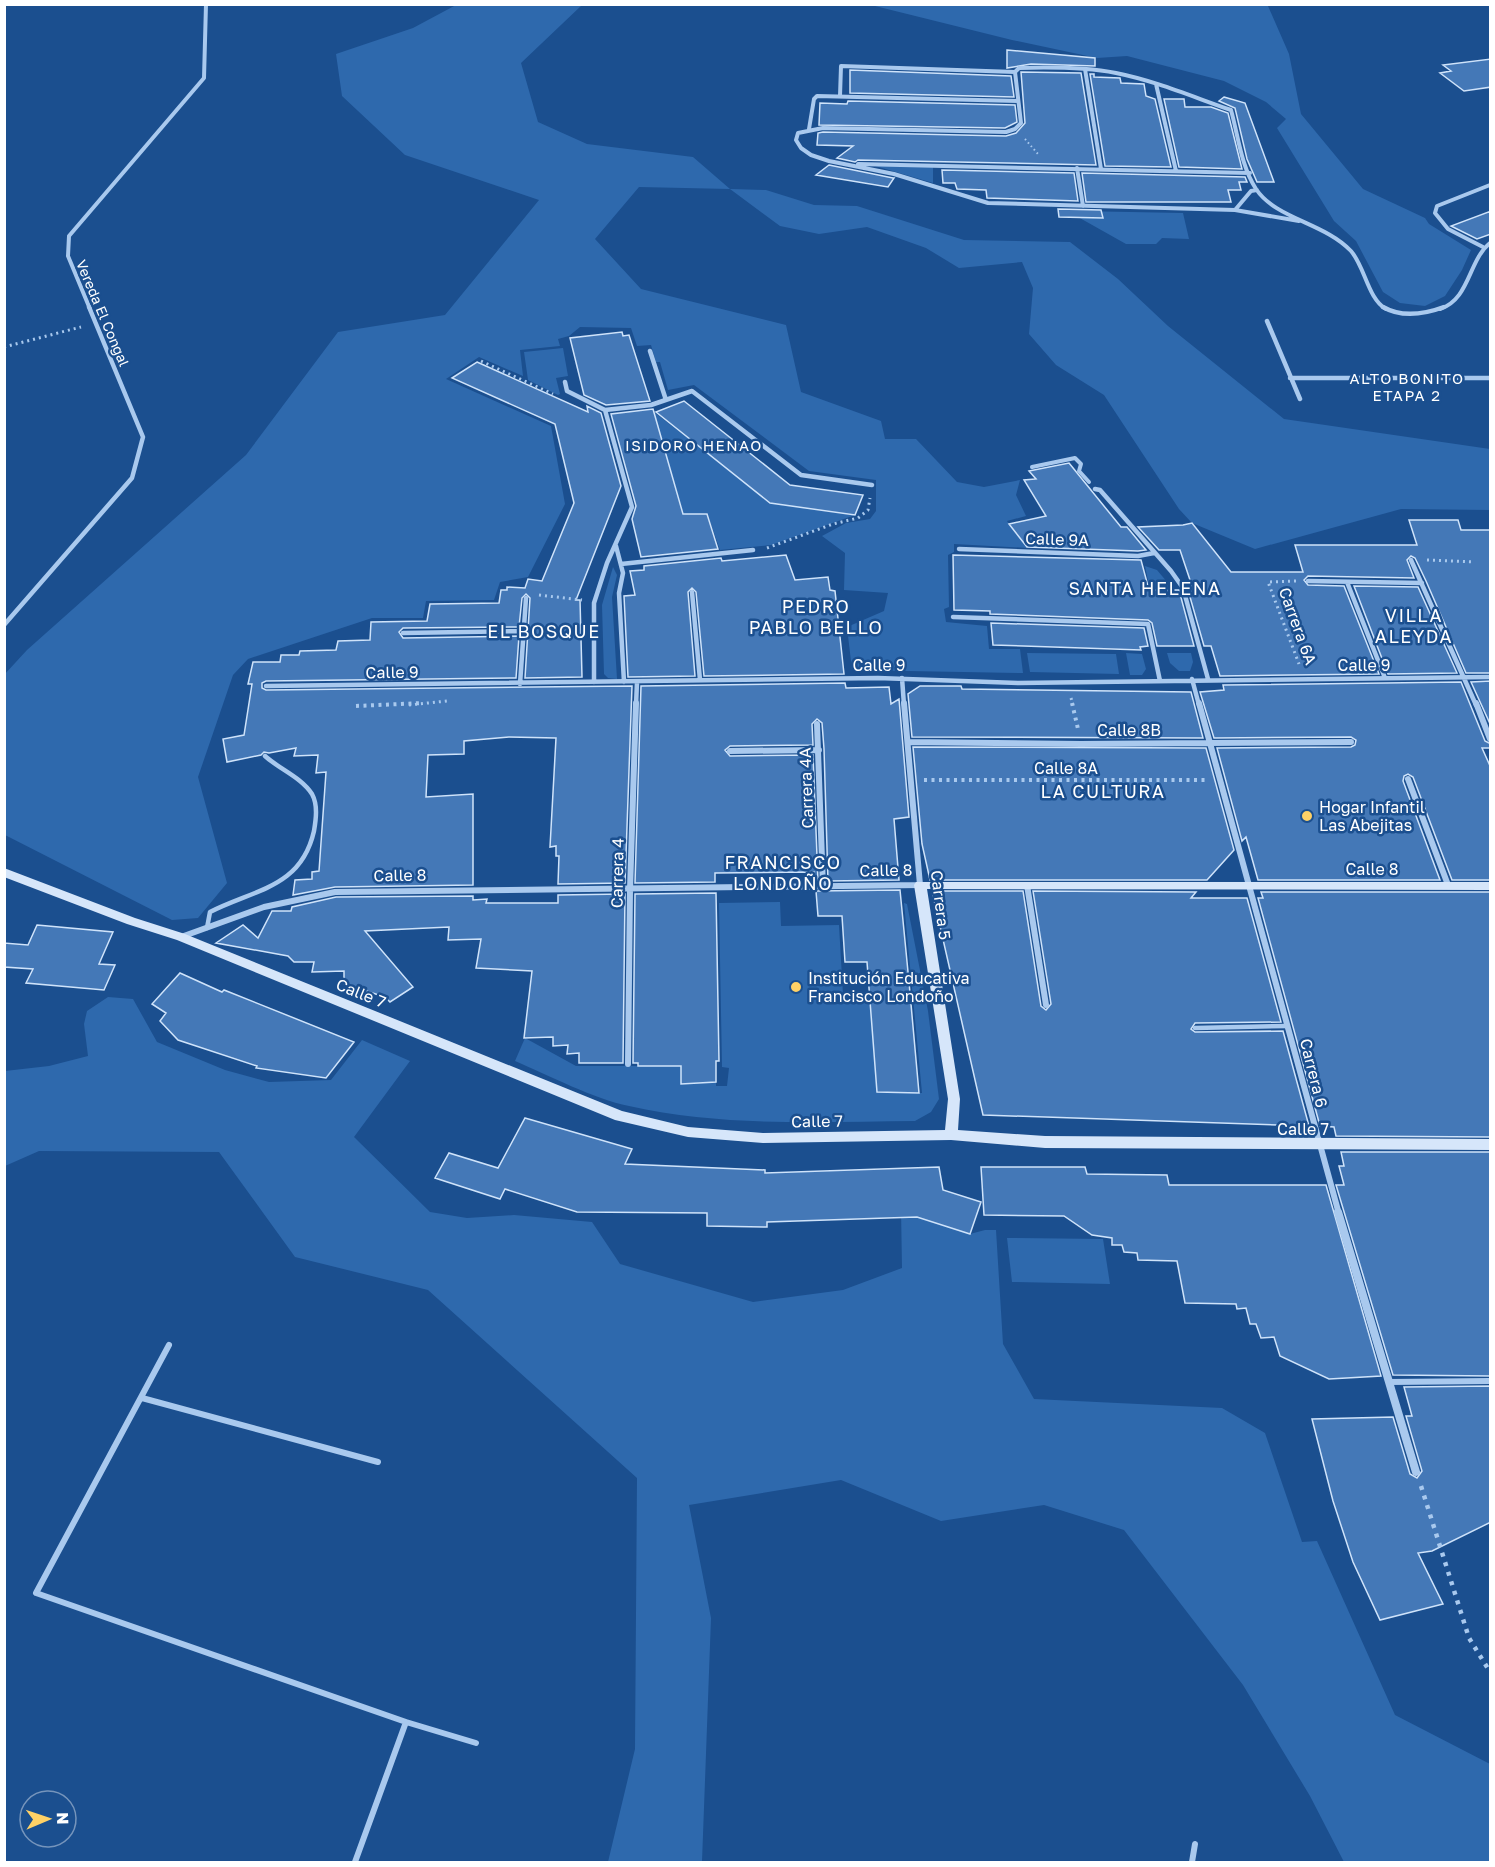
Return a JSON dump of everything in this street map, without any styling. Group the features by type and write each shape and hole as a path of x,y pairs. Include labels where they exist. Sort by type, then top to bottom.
{"main road":[{"name":"Calle 7","path":"4,872 176,936 620,1116 688,1132 763,1138 951,1135 1045,1142 1491,1145"},
{"name":"Calle 8","path":"920,885 1491,886"},
{"name":"Carrera 5","path":"920,885 954,1099 951,1135"}],"street":[{"name":"Vereda El Congal","path":"4,625 132,478 143,437 68,256 69,236 204,78 206,4"},
{"path":"840,96 841,66 1015,72 1019,68 1086,69 1129,76 1232,110 1257,190 1275,205 1332,235 1352,252 1363,268 1379,305 1388,311 1413,314 1448,307 1462,292 1483,247 1491,243"},
{"path":"1086,69 1101,169"},
{"path":"1015,72 1021,123 1015,129 1006,132 809,129 798,133 796,140 801,148 811,155 894,174 988,203 1235,210 1306,223"},
{"path":"1156,84 1176,171"},
{"path":"809,129 814,99 817,96 1018,101"},
{"path":"849,165 870,163 1250,173"},
{"path":"1077,168 1083,206"},
{"path":"1483,247 1448,229 1436,213 1437,206 1491,185"},
{"path":"1235,210 1251,191 1257,190"},
{"path":"1267,321 1300,399"},
{"path":"650,351 666,400"},
{"path":"1290,378 1491,378"},
{"path":"565,382 567,392 605,410 651,405 692,391 801,475 872,485"},
{"path":"594,682 594,603 632,507 605,410"},
{"path":"1095,489 1100,490 1183,588 1208,679"},
{"path":"615,546 623,573 619,593 624,682"},
{"name":"Calle 9A","path":"959,549 1138,556 1154,553"},
{"path":"621,564 753,550"},
{"path":"1411,560 1465,676 1491,739"},
{"path":"1308,581 1422,583"},
{"path":"1347,582 1385,678"},
{"path":"692,592 700,680"},
{"path":"520,684 526,598"},
{"path":"953,617 1148,624 1160,681"},
{"path":"403,633 523,631"},
{"name":"Calle 9","path":"266,686 902,678 1068,682 1491,677"},
{"name":"Carrera 5","path":"902,678 920,885"},
{"name":"Carrera 6","path":"1192,679 1318,1145 1416,1472"},
{"name":"Carrera 4","path":"628,1064 630,890 637,682"},
{"name":"Carrera 4A","path":"817,724 823,888"},
{"name":"Calle 8B","path":"908,742 1081,744 1351,742"},
{"path":"730,752 819,750"},
{"path":"1408,779 1448,885"},
{"name":"Calle 8","path":"176,936 207,928 264,907 335,892 823,888 920,885"},
{"path":"1027,885 1046,1005"}],"lane":[{"path":"1032,467 1076,458 1081,464 1079,471 1089,482"},
{"path":"207,928 210,912 223,904 265,890 284,878 300,867 312,846 315,818 314,796 306,786 281,770 265,756"},
{"path":"1195,1028 1287,1026"},
{"path":"169,1345 36,1593 405,1722 476,1743"},
{"path":"1389,1382 1491,1381"},
{"path":"142,1398 378,1462"},
{"path":"355,1863 405,1722"},
{"path":"1192,1863 1195,1844"}],"path":[{"path":"4,347 96,323"},
{"path":"481,361 559,397 567,392"},
{"path":"753,550 774,547 833,524 858,518 868,510 872,485"},
{"path":"1411,560 1474,562"},
{"path":"1268,582 1308,581"},
{"name":"Carrera 6A","path":"1268,582 1305,679"},
{"path":"526,598 531,594 594,603"},
{"path":"1068,682 1081,744"},
{"name":"Calle 8A","path":"911,780 1220,780"},
{"path":"1416,1472 1469,1638 1491,1672"}],"shaded area":[{"path":"456,5 582,5 521,63 538,122 587,144 693,157 730,189 639,187 595,239 641,289 786,325 801,392 881,421 885,439 916,439 957,482 984,487 1020,480 1016,495 1026,516 1007,521 1028,548 954,544 954,552 948,555 949,607 944,609 946,622 987,626 989,649 1020,649 1023,673 852,670 847,627 884,611 888,593 844,590 845,553 822,536 846,523 870,519 876,511 876,480 809,471 694,385 668,390 660,362 656,362 651,345 637,346 631,328 580,327 569,336 558,339 560,346 520,350 523,376 479,357 446,379 551,426 565,504 528,577 500,582 494,600 426,601 423,618 372,618 248,659 233,675 198,777 227,883 198,918 172,920 5,835 4,675 27,650 246,455 338,332 445,315 539,200 405,155 342,96 336,54 413,28"},
{"path":"871,5 1269,5 1289,54 1301,114 1363,189 1425,218 1429,224 1471,250 1462,270 1445,296 1425,306 1400,303 1383,292 1356,241 1334,221 1277,128 1286,119 1266,102 1224,81 1127,56 1097,58 1012,40"},
{"path":"872,165 933,167 933,183"},
{"path":"730,189 766,190 814,205 857,206 964,240 1070,242 1118,279 1168,326 1284,419 1490,449 1490,510 1401,509 1255,549 1192,523 1179,509 1104,395 1056,365 1029,334 1033,288 1022,262 959,268 926,248 867,227 819,234 780,226"},
{"path":"1077,211 1183,213 1189,239 1162,238 1156,244 1126,244 1078,217"},
{"path":"563,348 568,376 556,378 560,394 528,380 524,352"},
{"path":"654,412 762,496 790,485 782,505 855,515 771,545 720,550 707,513 684,516"},
{"path":"1145,566 1157,570 1173,589 1150,590"},
{"path":"613,567 617,575 612,597 617,679 608,678 604,674 602,605"},
{"path":"1027,653 1116,654 1119,674 1030,672"},
{"path":"1126,653 1142,654 1146,669 1142,675 1130,675"},
{"path":"1167,653 1191,653 1193,662 1190,671 1179,671 1170,663"},
{"path":"780,902 781,926 839,925 843,995 870,996 877,1092 922,1093 904,903 907,904 928,1011 939,1099 931,1112 915,1121 807,1122 735,1120 664,1113 615,1103 515,1061 525,1038 576,1066 681,1066 681,1084 716,1082 716,1086 727,1086 729,1068 722,1067 719,903"},
{"path":"108,997 133,999 157,1042 225,1070 269,1082 331,1080 362,1040 410,1061 354,1137 430,1212 467,1218 514,1215 592,1222 620,1264 753,1302 843,1290 902,1268 901,1209 970,1234 996,1230 1003,1344 1034,1399 1222,1408 1265,1433 1302,1542 1317,1541 1395,1715 1490,1764 1490,1862 1344,1862 1310,1796 1243,1685 1124,1530 1044,1505 941,1521 841,1480 689,1505 711,1618 702,1862 608,1862 635,1749 637,1478 428,1290 295,1257 219,1152 39,1151 5,1166 5,1071 49,1066 88,1056 84,1024 87,1011"},
{"path":"1007,1238 1103,1239 1110,1284 1012,1282"}],"building":[{"path":"1007,50 1095,58 1095,66 1031,64 1007,68"},
{"path":"1491,59 1491,87 1464,91 1440,73 1451,71 1443,65"},
{"path":"850,70 1011,76 1014,97 850,93"},
{"path":"1021,72 1081,73 1096,165 858,160 855,162 837,158 853,146 817,145 818,133 823,132 1006,136 1016,133 1025,123"},
{"path":"1090,74 1094,74 1094,77 1120,78 1121,83 1144,84 1146,96 1155,99 1171,167 1105,166"},
{"path":"1224,97 1245,103 1274,182 1257,182 1247,159 1235,108 1219,101"},
{"path":"1164,99 1184,99 1185,107 1211,107 1228,113 1242,169 1179,167"},
{"path":"848,101 1015,105 1017,122 1005,128 819,125 820,103 847,104"},
{"path":"829,165 894,178 888,187 816,175"},
{"path":"942,170 1074,173 1078,201 987,198 986,190 957,189 955,183 943,183"},
{"path":"1082,173 1245,177 1247,182 1239,182 1241,190 1228,190 1231,202 1086,202"},
{"path":"1058,209 1101,210 1103,218 1059,217"},
{"path":"1491,211 1491,234 1477,239 1451,226"},
{"path":"622,332 623,336 629,335 650,401 606,405 584,395 570,338"},
{"path":"477,362 588,412 587,406 601,413 621,486 576,600 580,600 582,677 525,678 530,598 526,594 522,598 519,627 403,628 399,632 403,638 519,636 516,678 266,681 262,683 262,688 266,690 632,686 625,883 558,884 559,856 556,856 556,846 550,847 556,738 509,737 464,741 464,754 428,755 426,797 473,794 473,885 335,887 293,895 295,880 312,879 312,872 319,871 326,772 316,773 318,755 294,756 296,748 264,752 261,755 227,762 223,739 244,735 252,684 248,684 253,662 280,662 281,655 299,655 300,651 336,650 338,641 370,640 371,622 427,621 430,604 499,603 501,590 507,590 507,587 525,588 528,579 542,581 574,503 555,424 452,378"},
{"path":"684,401 790,485 863,495 855,515 770,503 656,412"},
{"path":"653,409 683,514 707,514 718,549 641,557 632,519 636,506 611,414"},
{"path":"1069,463 1121,527 1127,527 1146,550 1027,547 1009,524 1046,516 1024,480 1036,479 1029,471"},
{"path":"1409,520 1458,520 1461,530 1491,530 1491,673 1466,673 1426,581 1415,558 1411,556 1407,560 1414,578 1308,576 1304,580 1308,585 1344,586 1379,674 1220,676 1211,646 1204,646 1188,590 1193,589 1180,550 1159,550 1138,527 1192,523 1231,572 1303,572 1295,545 1417,545"},
{"path":"786,555 795,580 828,577 830,590 835,591 844,674 704,676 696,592 692,588 688,592 695,676 628,677 624,596 635,595 630,571 644,570 644,566 721,558 722,561"},
{"path":"953,555 1141,560 1149,590 1179,590 1194,646 1157,646 1152,623 1148,620 990,614 990,611 954,610"},
{"path":"1354,586 1418,587 1457,673 1388,674"},
{"path":"991,623 1144,628 1148,646 1140,647 1141,650 993,645"},
{"path":"1491,681 1491,726 1471,682"},
{"path":"1461,682 1485,741 1491,744 1491,748 1482,748 1491,768 1491,880 1452,880 1413,777 1408,774 1404,776 1403,781 1440,880 1258,880 1246,837 1242,841 1217,748 1351,747 1355,745 1356,740 1351,737 1214,738 1200,692 1224,690 1223,685"},
{"path":"845,683 846,688 889,687 891,704 899,699 909,817 894,819 899,880 828,881 824,749 822,723 817,719 812,724 813,745 730,746 725,750 730,756 813,755 818,881 815,881 814,872 715,873 715,882 635,883 641,686"},
{"path":"920,686 961,686 962,689 1191,692 1203,738 912,737 908,694"},
{"path":"913,747 1206,748 1234,850 1207,880 930,880 922,844"},
{"path":"900,890 919,1093 877,1092 867,962 845,962 842,916 818,916 816,891"},
{"path":"932,891 1023,891 1041,1006 1046,1010 1051,1004 1033,891 1196,892 1191,898 1247,898 1281,1022 1195,1023 1191,1029 1195,1032 1283,1031 1309,1126 983,1115"},
{"path":"1261,892 1491,892 1491,1137 1336,1136 1334,1127 1320,1126 1258,898 1263,898"},
{"path":"716,893 719,1061 716,1061 716,1082 681,1084 681,1066 638,1066 638,1063 633,1063 635,894"},
{"path":"625,894 623,1063 579,1063 579,1053 567,1054 568,1045 553,1046 553,1037 524,1038 532,971 476,968 481,939 448,940 449,927 365,931 413,987 390,1002 385,997 344,984 344,971 312,972 314,962 294,962 288,956 216,943 243,925 258,938 272,911 291,911 292,907 336,897 473,896 473,900 487,899 486,903 558,903 558,895"},
{"path":"37,925 113,932 99,964 115,965 104,990 26,983 33,969 4,967 4,943 28,945"},
{"path":"180,973 222,992 224,990 354,1042 326,1078 256,1068 257,1066 178,1040 160,1021 166,1013 152,1004"},
{"path":"525,1118 632,1149 625,1164 765,1170 765,1173 939,1167 943,1190 981,1202 970,1234 917,1217 767,1222 767,1227 707,1226 707,1213 577,1212 505,1189 500,1199 435,1178 449,1153 498,1168"},
{"path":"1341,1152 1491,1152 1491,1376 1393,1375 1336,1185 1344,1185 1339,1166 1344,1166"},
{"path":"981,1167 1085,1167 1087,1174 1167,1175 1169,1185 1326,1185 1381,1376 1329,1379 1280,1356 1274,1337 1261,1338 1256,1324 1250,1324 1246,1308 1237,1309 1236,1304 1185,1303 1177,1261 1138,1260 1137,1253 1124,1252 1122,1245 1112,1245 1112,1238 1092,1235 1064,1216 984,1215"},
{"path":"1491,1386 1491,1522 1432,1551 1418,1553 1443,1604 1380,1620 1353,1562 1333,1501 1312,1419 1393,1417 1410,1474 1417,1478 1422,1471 1406,1416 1412,1416 1404,1387"}],"place":[{"name":"Hogar Infantil Las Abejitas","path":"1307,816"},
{"name":"Institución Educativa Francisco Londoño","path":"796,987"}],"district":[{"name":"ALTO BONITO ETAPA 2","path":"1407,386"},
{"name":"ISIDORO HENAO","path":"694,445"},
{"name":"SANTA HELENA","path":"1145,588"},
{"name":"PEDRO PABLO BELLO","path":"816,616"},
{"name":"VILLA ALEYDA","path":"1414,625"},
{"name":"EL BOSQUE","path":"544,631"},
{"name":"LA CULTURA","path":"1103,791"},
{"name":"FRANCISCO LONDOÑO","path":"783,872"}]}
